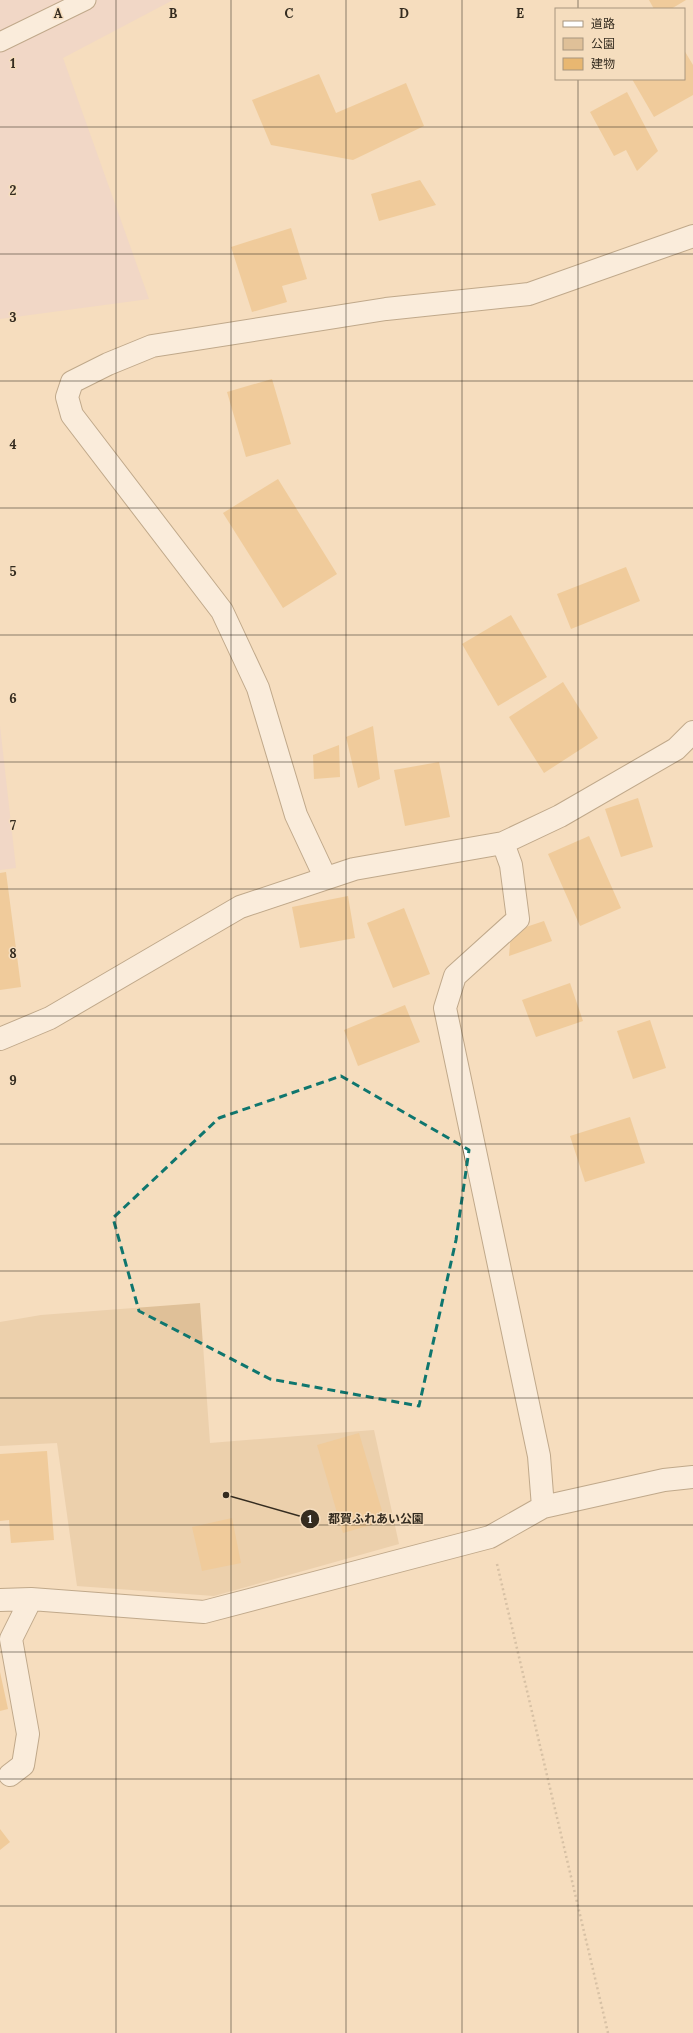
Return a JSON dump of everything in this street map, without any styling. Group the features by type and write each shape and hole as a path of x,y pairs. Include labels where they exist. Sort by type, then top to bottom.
{"street":[{"path":"325,877 296,815 258,688 222,611 72,415 67,397 72,382 108,364 152,346 386,309 529,294 693,236"},
{"path":"0,1038 50,1018 240,907 325,877 354,869 503,843 560,816 676,749 693,732"},
{"path":"503,843 511,865 518,919 455,976 444,1008 539,1456 543,1507"},
{"path":"0,1600 31,1599 204,1612 490,1537 543,1507 664,1480 693,1477"},
{"path":"10,1775 23,1765 28,1734 11,1639 31,1599"}],"lane":[{"path":"0,42 86,0"}],"path":[{"path":"490,1537 608,2033"}],"highlighted area":[{"path":"341,1076 469,1150 456,1240 419,1406 270,1379 139,1311 113,1218 219,1118"}],"shaded area":[{"path":"0,0 173,0 63,58 149,299 0,319"},
{"path":"0,726 16,868 0,870"}],"green space":[{"path":"200,1303 210,1443 374,1430 399,1544 214,1596 77,1586 57,1443 0,1446 0,1322 41,1315"}],"building":[{"path":"649,0 686,0 673,8 653,8"},
{"path":"685,52 693,65 693,95 654,117 633,80 685,80"},
{"path":"319,74 336,113 406,83 424,126 353,160 271,145 252,100"},
{"path":"627,92 658,151 637,171 626,150 614,156 590,112"},
{"path":"420,180 436,205 379,221 371,194"},
{"path":"291,228 307,279 282,286 287,302 252,312 231,247"},
{"path":"272,379 291,444 246,457 227,392"},
{"path":"278,479 337,574 283,608 223,513"},
{"path":"626,567 640,601 571,629 557,594"},
{"path":"511,615 547,677 498,706 462,644"},
{"path":"563,682 598,738 544,773 509,717"},
{"path":"373,726 380,779 358,788 346,737"},
{"path":"339,745 340,777 314,779 313,755"},
{"path":"439,762 450,817 405,826 394,770"},
{"path":"638,798 653,847 621,857 605,809"},
{"path":"589,836 621,908 580,926 548,854"},
{"path":"6,872 21,987 0,990 0,873"},
{"path":"348,896 355,938 300,948 292,907"},
{"path":"404,908 430,974 393,988 367,923"},
{"path":"544,921 552,941 509,956 511,932"},
{"path":"570,983 583,1021 536,1037 522,1000"},
{"path":"405,1005 420,1042 358,1066 344,1030"},
{"path":"650,1020 666,1068 633,1079 617,1031"},
{"path":"630,1117 645,1163 585,1182 570,1136"},
{"path":"359,1433 385,1521 343,1533 317,1445"},
{"path":"47,1451 54,1540 11,1543 9,1520 0,1521 0,1454"},
{"path":"232,1518 241,1563 202,1571 192,1527"},
{"path":"0,1672 8,1709 0,1711"},
{"path":"0,1829 10,1842 0,1850"}],"place":[{"name":"都賀ふれあい公園","path":"226,1495"}]}
